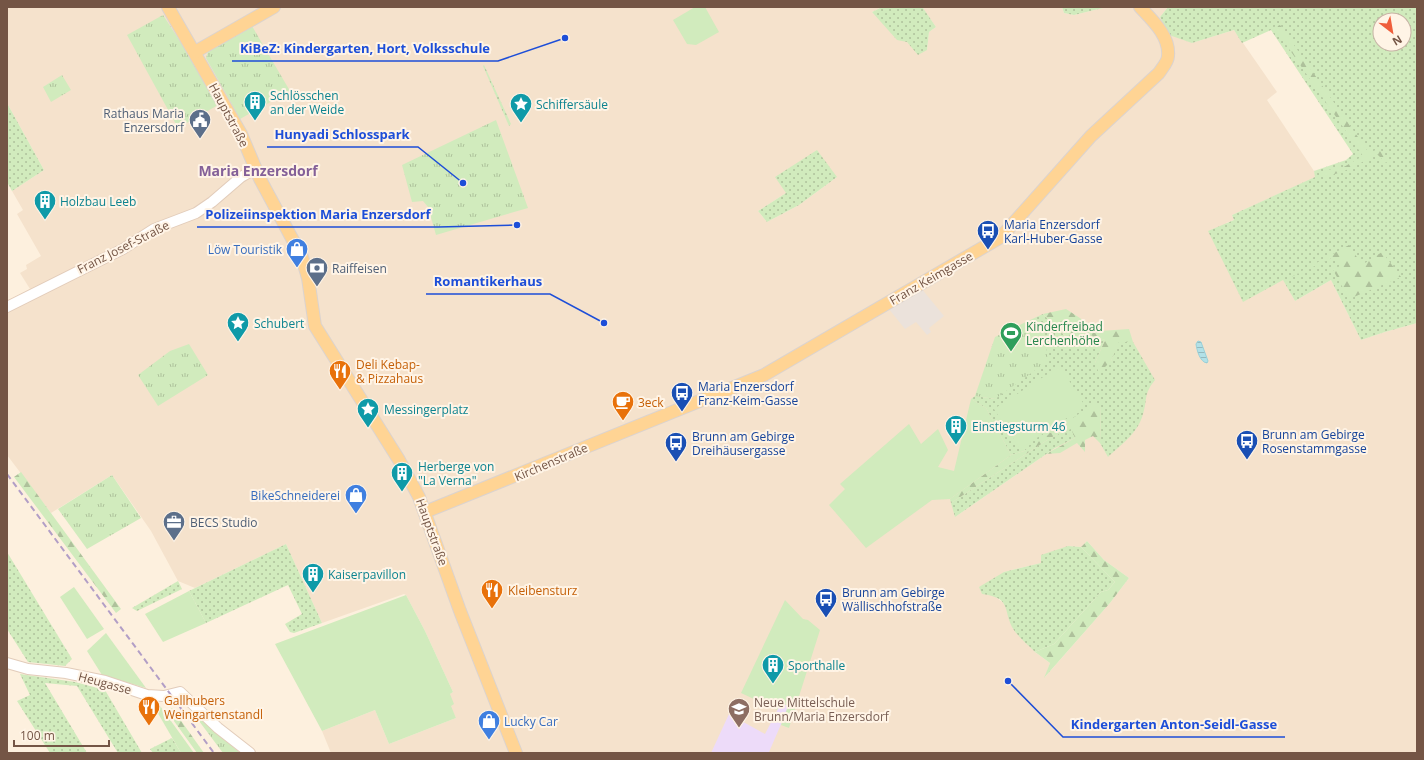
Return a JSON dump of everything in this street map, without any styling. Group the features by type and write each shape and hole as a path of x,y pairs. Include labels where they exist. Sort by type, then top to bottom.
{"main road":[{"name":"Hauptstraße","path":"168,7 241,134 255,169 305,264 315,326 399,460 417,492 516,753"},
{"path":"195,52 274,7"},
{"name":"Franz Keimgasse","path":"639,425 764,375 1001,237 1091,136 1159,73 1168,56 1165,41 1158,27 1140,7"},
{"name":"Kirchenstraße","path":"425,512 639,425"}],"street":[{"name":"Franz Josef-Straße","path":"7,307 123,249 154,229 196,213 212,202 241,177 255,169"},
{"name":"Heugasse","path":"7,663 28,668 105,680 147,696 164,696 180,692 218,728 250,753"}],"shaded area":[{"path":"7,7 882,7 872,12 907,42 927,50 929,32 936,27 922,7 1062,7 1064,13 1074,15 1107,7 1168,7 1160,17 1192,43 1234,30 1277,92 1267,100 1314,171 1316,177 1232,215 1234,220 1226,223 1283,279 1295,301 1331,280 1361,340 1417,323 1417,753 331,753 322,731 375,710 389,744 456,718 450,706 450,694 453,692 425,631 406,595 404,594 322,623 286,544 195,588 178,581 151,531 112,475 51,513 7,455 7,301 30,289 20,273 27,269 26,265 41,256 17,214 23,210 12,191 44,170 7,103","holes":["837,177 799,205 767,222 758,211 786,193","1072,429 1055,448 955,517","1087,541 1104,560 1129,578 1110,603 1045,677 1050,663 1035,652 1013,627 1006,605 993,595 1004,572 1041,563 1068,546 1081,547"]},
{"path":"921,288 944,316 929,328 931,332 927,335 916,322 905,329 888,308"},
{"name":"Neue Mittelschule Brunn/Maria Enzersdorf","path":"781,703 789,706 769,752 770,753 711,753 729,714 765,734"}],"green space":[{"path":"695,7 705,7 719,32 696,45 687,44 673,20"},
{"path":"882,7 923,8 936,27 929,32 927,50 918,55 907,42 897,40 872,12"},
{"path":"1062,7 1107,7 1074,15 1064,13"},
{"path":"1168,7 1417,7 1417,323 1361,340 1331,280 1295,301 1283,280 1243,302 1208,231 1234,220 1232,215 1315,177 1314,171 1346,160 1353,154 1271,30 1242,43 1234,30 1192,43 1169,35 1160,17"},
{"path":"163,15 189,55 218,105 178,128 127,35"},
{"path":"1280,25 1369,153 1378,149 1389,159 1386,163 1377,154 1341,172 1318,177 1325,170 1342,168 1363,156 1274,27"},
{"path":"252,26 290,91 240,119 206,58 209,49"},
{"path":"484,65 511,124 509,126 483,66"},
{"path":"62,75 71,90 51,102 43,87"},
{"path":"7,103 44,170 12,191 7,182"},
{"path":"496,120 528,208 436,235 428,207 423,201 412,202 402,165"},
{"path":"817,150 837,177 799,205 767,222 758,211 786,193 775,177"},
{"path":"1349,245 1362,265 1382,252 1401,277 1349,299 1332,268 1343,266 1332,258 1291,277"},
{"path":"1066,309 1100,331 1129,329 1133,342 1119,342 1111,361 1099,373 1095,363 1105,340 1084,333 1072,342 1043,314"},
{"path":"1043,314 1071,342 1084,333 1105,340 1095,363 1111,361 1118,342 1133,342 1155,380 1147,393 1141,421 1129,438 1108,457 1100,443 1101,405 1024,451 1011,455 986,408 971,399 975,396 995,399 1045,336 1030,320"},
{"path":"1030,320 1045,336 1048,361 995,399 975,396 995,337"},
{"path":"189,344 208,375 158,406 138,375 170,351"},
{"path":"1060,366 1085,406 1020,449 994,409"},
{"path":"971,399 986,408 1011,455 950,499 932,500 866,548 829,505 845,489 840,484 909,424 921,444 938,429 948,450 938,467 954,471"},
{"path":"1101,404 1100,443 1093,436 1085,440 1085,452 1077,443 1060,453 1046,454 1075,438 1071,429 1052,437 951,503 950,499 1011,455 1024,451 1092,405"},
{"path":"1072,428 1075,438 1055,448 955,517 951,503 1052,437"},
{"path":"21,472 121,609 116,613 14,477"},
{"path":"112,475 141,518 87,549 58,509"},
{"path":"1087,541 1104,560 1129,578 1110,603 1044,678 1050,663 1035,652 1054,644 1101,592 1108,590 1115,582 1081,547"},
{"path":"286,544 322,623 294,633 290,632 285,624 302,614 288,585 206,623 189,591"},
{"path":"1068,546 1081,547 1115,582 1108,590 1101,592 1054,644 1035,652 1012,627 1002,601 998,598 982,594 979,587 1004,572 1041,563 1041,555"},
{"path":"7,552 72,659 65,666 28,662 7,629"},
{"path":"178,581 182,589 137,611 132,608"},
{"path":"74,587 104,629 87,639 60,597"},
{"path":"189,591 206,623 163,642 145,614"},
{"path":"406,595 425,631 453,692 450,694 454,704 451,706 456,718 389,744 375,710 322,731 275,644"},
{"path":"785,600 803,619 808,620 820,630 789,728 781,725 788,706 781,703 777,710 741,693"},
{"path":"106,633 146,688 102,675 87,651"},
{"path":"20,674 75,682 105,690 142,753 118,753 77,686 45,683 87,753 50,753 17,701 30,695"},
{"path":"152,703 158,703 194,753 181,753"},
{"path":"187,705 240,753 223,753"},
{"path":"172,708 204,753 197,753 166,710"},
{"path":"172,738 181,753 153,753 150,749"}],"water":[{"path":"1198,341 1201,342 1208,361 1207,363 1202,361 1199,356 1196,344"}],"railway":[{"path":"7,474 214,753"}],"place":[{"name":"KiBeZ: Kindergarten, Hort, Volksschule","path":"565,38"},
{"name":"Schlösschen an der Weide","path":"255,122"},
{"name":"Schiffersäule","path":"521,124"},
{"name":"Rathaus Maria Enzersdorf","path":"200,140"},
{"name":"Hunyadi Schlosspark","path":"463,183"},
{"name":"Holzbau Leeb","path":"45,220"},
{"name":"Polizeiinspektion Maria Enzersdorf","path":"517,225"},
{"name":"Maria Enzersdorf Karl-Huber-Gasse","path":"988,250"},
{"name":"Löw Touristik","path":"297,268"},
{"name":"Raiffeisen","path":"317,288"},
{"name":"Romantikerhaus","path":"604,323"},
{"name":"Schubert","path":"238,342"},
{"name":"Kinderfreibad Lerchenhöhe","path":"1011,352"},
{"name":"Deli Kebap- & Pizzahaus","path":"340,390"},
{"name":"Maria Enzersdorf Franz-Keim-Gasse","path":"682,412"},
{"name":"3eck","path":"623,422"},
{"name":"Messingerplatz","path":"368,428"},
{"name":"Einstiegsturm 46","path":"956,446"},
{"name":"Brunn am Gebirge Rosenstammgasse","path":"1247,460"},
{"name":"Brunn am Gebirge Dreihäusergasse","path":"676,462"},
{"name":"Herberge von \"La Verna\"","path":"402,492"},
{"name":"BikeSchneiderei","path":"356,514"},
{"name":"BECS Studio","path":"174,542"},
{"name":"Kaiserpavillon","path":"313,594"},
{"name":"Kleibensturz","path":"492,610"},
{"name":"Brunn am Gebirge Wällischhofstraße","path":"826,618"},
{"name":"Kindergarten Anton-Seidl-Gasse","path":"1008,681"},
{"name":"Sporthalle","path":"773,684"},
{"name":"Gallhubers Weingartenstandl","path":"149,726"},
{"name":"Neue Mittelschule Brunn/Maria Enzersdorf","path":"739,728"},
{"name":"Lucky Car","path":"489,740"}],"district":[{"name":"Maria Enzersdorf","path":"258,170"}]}
